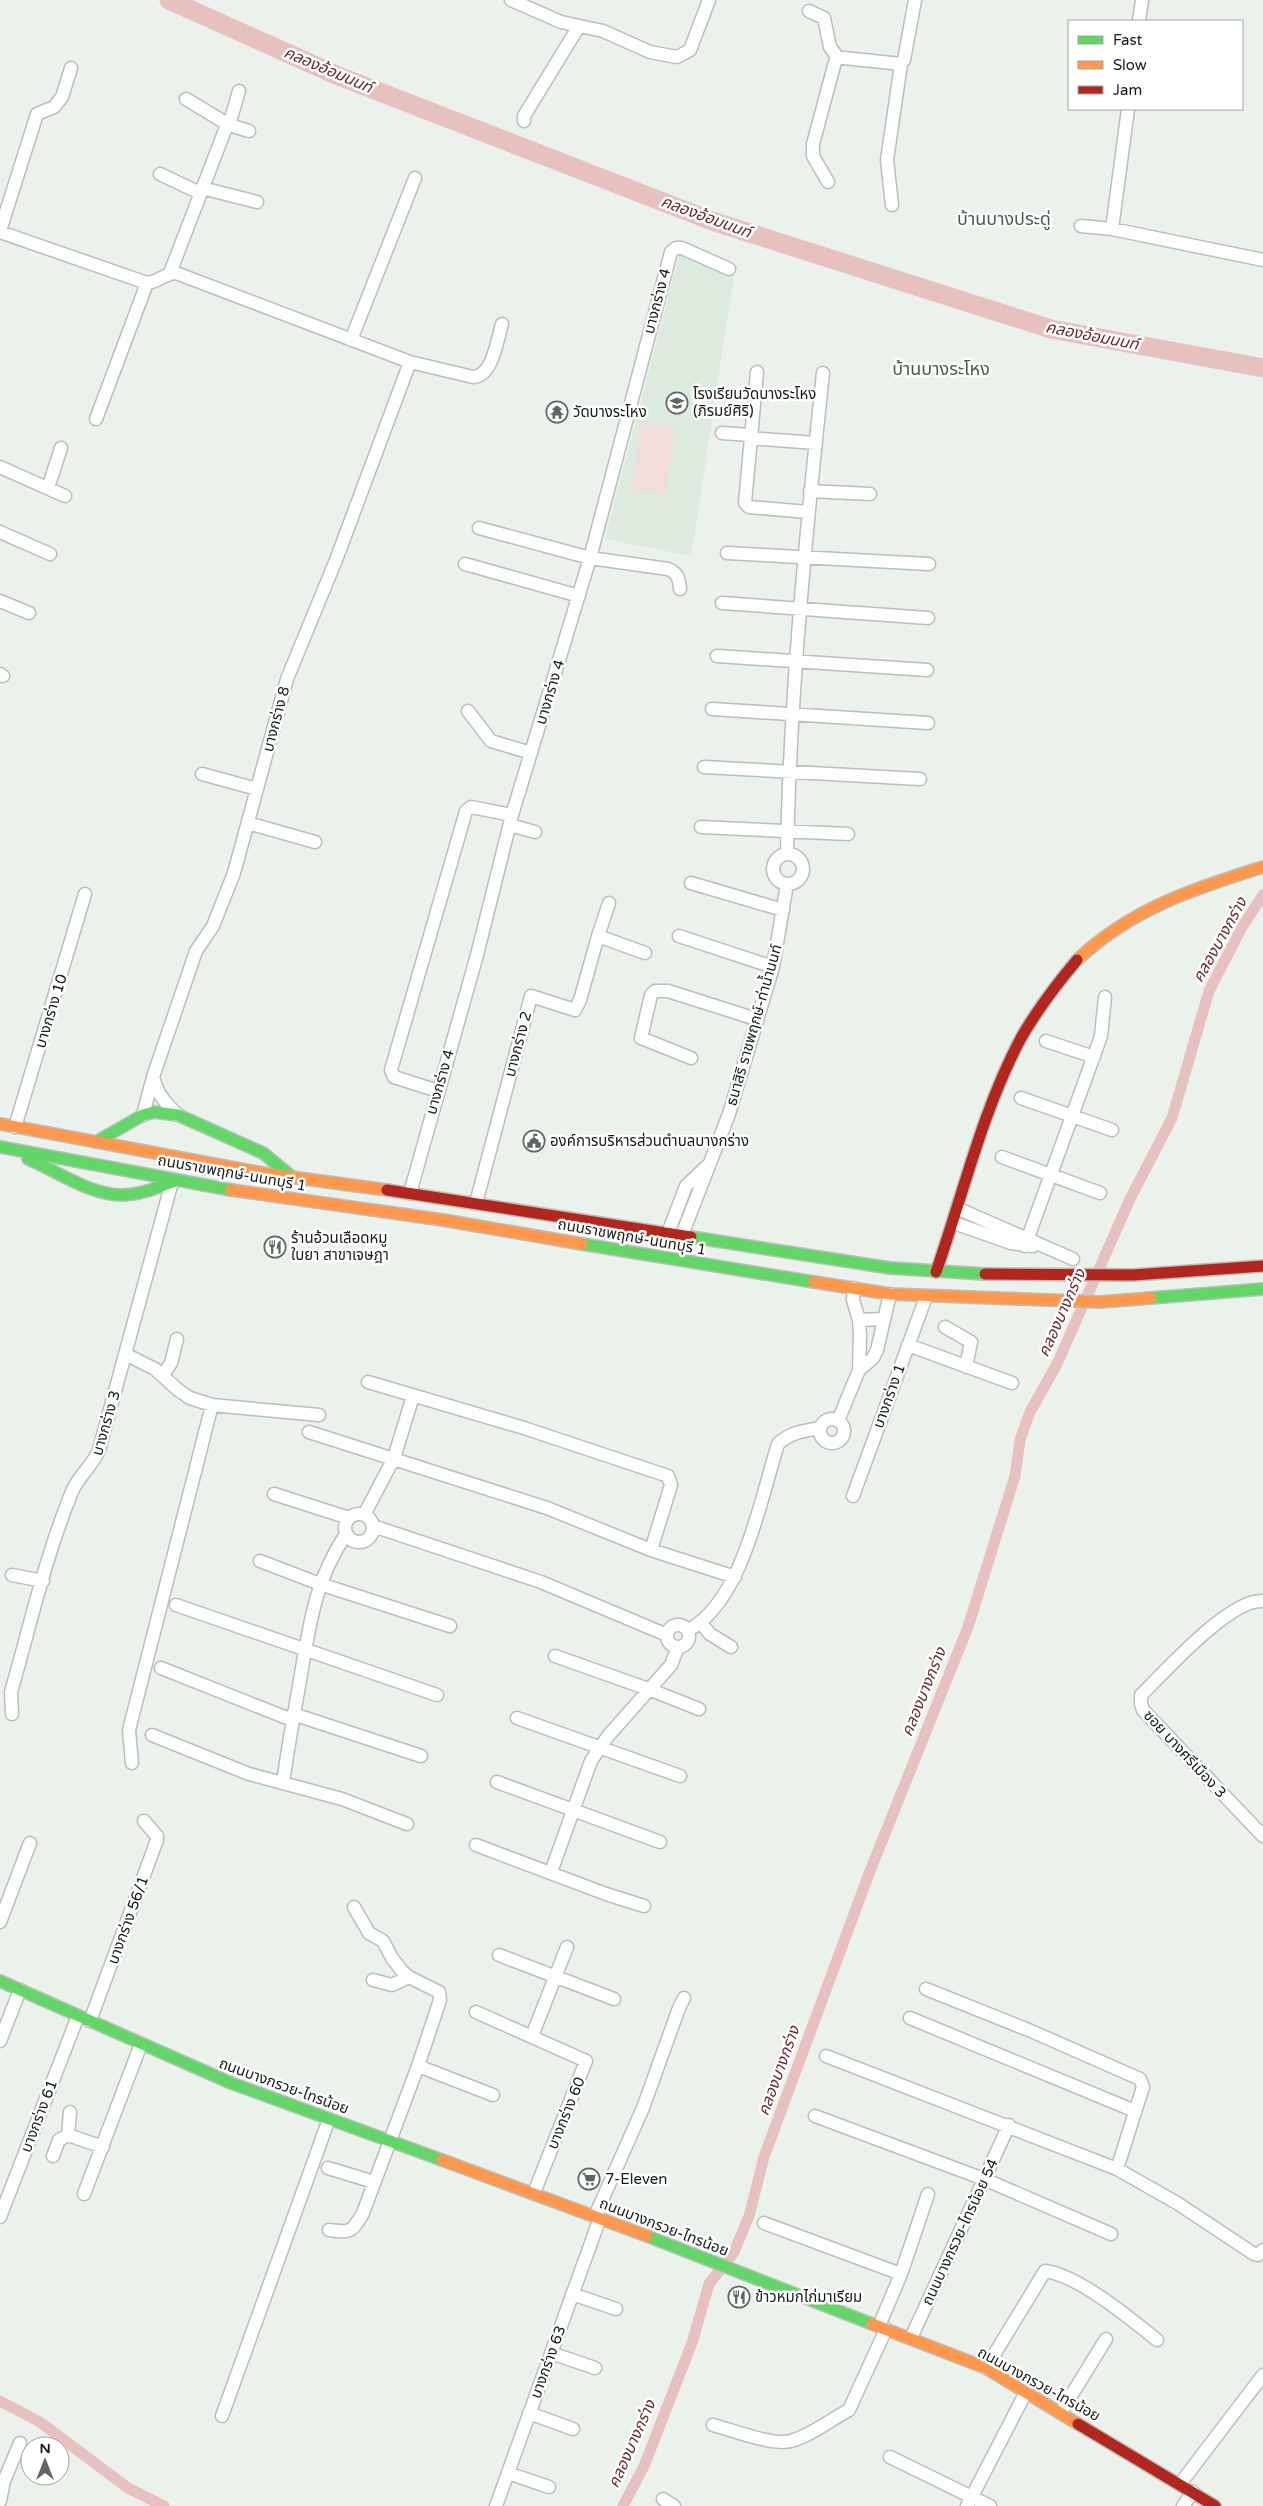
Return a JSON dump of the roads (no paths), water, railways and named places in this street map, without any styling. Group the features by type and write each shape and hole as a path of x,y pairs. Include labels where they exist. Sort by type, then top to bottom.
{"main road":[{"path":"936,1272 954,1223 970,1168 1014,1054 1034,1014 1052,988 1095,943 1139,914 1223,879 1263,867"},
{"path":"96,1142 143,1115 154,1112 178,1115 263,1153 292,1177"},
{"name":"ถนนราชพฤกษ์-นนทบุรี 1","path":"0,1124 292,1177 668,1232 890,1268 936,1272 1114,1276 1263,1266"},
{"path":"0,1147 101,1191 121,1195 175,1181"},
{"name":"ถนนราชพฤกษ์-นนทบุรี 1","path":"0,1147 175,1181 265,1196 445,1220 890,1294 1100,1302 1263,1290"},
{"name":"ถนนบางกรวย-ไทรน้อย","path":"0,1981 231,2083 534,2193 986,2368 1216,2506"}],"street":[{"path":"511,0 560,22 603,30 650,52 677,57 690,50 708,0"},
{"path":"892,206 887,160 901,64 904,60 915,0"},
{"path":"1139,20 1142,0"},
{"path":"809,11 824,18 830,47 838,58 901,64"},
{"path":"524,121 524,116 579,26"},
{"path":"828,182 813,156 812,144 835,62 838,58"},
{"path":"71,68 62,97 54,107 37,114 0,232 147,283 155,282 170,273 176,273 410,362 478,377 488,367 502,324"},
{"path":"170,273 201,190 225,130 229,125 239,91"},
{"path":"186,99 229,125 249,131"},
{"path":"1112,229 1128,110"},
{"path":"160,174 201,190 257,202"},
{"path":"351,340 415,178"},
{"path":"1081,226 1112,229 1263,260"},
{"name":"บางกร่าง 4","path":"410,1193 477,955 511,820 590,558 671,252 676,248 682,248 729,269"},
{"path":"96,419 147,283"},
{"name":"บางกร่าง 8","path":"143,1115 152,1078 196,951 213,926 225,896 248,822 287,679 336,560 410,362"},
{"path":"757,372 749,437 745,503 750,507 808,512"},
{"path":"787,854 800,609 823,373"},
{"path":"722,433 816,443"},
{"path":"48,488 61,448"},
{"path":"0,466 65,496"},
{"path":"810,491 870,494"},
{"path":"479,528 590,558 668,569 676,573 680,589"},
{"path":"0,532 50,554"},
{"path":"727,553 929,564"},
{"path":"465,564 579,596"},
{"path":"0,601 29,614"},
{"path":"722,603 928,618"},
{"path":"717,656 927,670"},
{"path":"712,710 928,723"},
{"path":"468,711 491,741 531,753"},
{"path":"704,767 920,779"},
{"path":"202,774 257,789"},
{"path":"438,1091 394,1077 391,1070 466,812 471,807 511,820 535,832"},
{"path":"248,822 315,842"},
{"path":"701,827 848,834"},
{"path":"787,854 796,856 803,869 796,881 787,884 777,880 772,869 776,859 787,854"},
{"path":"691,883 783,910"},
{"name":"ธนาสิริ ราชพฤกษ์-ท่าน้ำนนท์","path":"682,1235 729,1114 773,967 787,884"},
{"name":"บางกร่าง 10","path":"15,1127 85,894"},
{"path":"609,903 598,936 645,953"},
{"name":"บางกร่าง 2","path":"476,1203 531,996 575,1010 580,1000 598,936"},
{"path":"679,936 773,967"},
{"path":"691,1058 640,1038 651,995 655,991 668,991 756,1019"},
{"path":"1030,1243 1071,1115 1101,1036 1105,997"},
{"path":"1046,1041 1094,1056"},
{"path":"152,1078 157,1093 164,1103 178,1115"},
{"path":"1021,1098 1112,1130"},
{"path":"1002,1157 1100,1193"},
{"path":"668,1232 686,1186 710,1162"},
{"name":"บางกร่าง 3","path":"12,1714 11,1692 43,1581 71,1493 80,1478 94,1464 99,1450 164,1210 175,1181"},
{"path":"150,1189 162,1201 164,1210"},
{"path":"958,1210 1030,1243 1073,1259"},
{"path":"954,1223 1030,1243"},
{"path":"838,1421 859,1370 859,1320 853,1300 854,1288"},
{"path":"859,1370 873,1358 878,1350 883,1319 890,1294"},
{"name":"บางกร่าง 1","path":"853,1496 926,1296"},
{"path":"859,1320 883,1319"},
{"path":"945,1328 971,1342 966,1367"},
{"path":"163,1375 171,1363 177,1339"},
{"path":"908,1344 1012,1383"},
{"path":"125,1354 163,1375 178,1390 190,1398 212,1405 319,1415"},
{"path":"368,1382 524,1428 668,1476 672,1485 651,1550"},
{"path":"364,1515 394,1458 413,1396"},
{"path":"132,1763 129,1736 131,1722 212,1405"},
{"path":"689,1630 701,1623 735,1577 778,1444 795,1432 820,1428 827,1420 838,1421"},
{"path":"820,1428 820,1435 825,1441 836,1442 842,1438 844,1430 838,1421"},
{"path":"309,1432 547,1508 651,1550 735,1577"},
{"path":"274,1494 349,1518"},
{"path":"283,1783 304,1648 320,1584 334,1552 346,1534 346,1523 349,1518 359,1514 364,1515 372,1522 373,1526 369,1538 363,1541 356,1542 346,1534"},
{"path":"373,1526 541,1582 667,1635"},
{"path":"260,1561 320,1584 450,1626"},
{"path":"12,1575 43,1581"},
{"name":"ซอย บางศรีเมือง 3","path":"1263,1601 1241,1607 1201,1637 1140,1700 1143,1710 1263,1836"},
{"path":"176,1605 437,1695"},
{"path":"701,1623 710,1634 731,1648"},
{"path":"676,1624 689,1630 689,1640 683,1647 678,1648 669,1643 667,1635 670,1628 676,1624"},
{"path":"551,1872 591,1761 599,1748 671,1665 678,1648"},
{"path":"555,1656 699,1709"},
{"path":"161,1668 293,1716 421,1756"},
{"path":"517,1718 680,1776"},
{"path":"152,1735 249,1774 342,1799 407,1824"},
{"path":"497,1782 660,1842"},
{"name":"บางกร่าง 56/1","path":"84,2019 157,1840 157,1836 144,1821"},
{"path":"0,1922 30,1843"},
{"path":"476,1844 644,1906"},
{"path":"329,2230 342,2232 354,2228 363,2213 434,2021 440,1995 433,1988 409,1977 392,1958 383,1941 369,1933 354,1908"},
{"path":"532,2036 567,1947"},
{"path":"499,1955 614,1998"},
{"path":"373,1980 392,1985 409,1977"},
{"path":"926,1988 1031,2031 1140,2079 1143,2088 1117,2168"},
{"path":"0,2041 20,1990"},
{"name":"บางกร่าง 63","path":"496,2506 572,2294 597,2217 643,2108 666,2049 678,2008 684,1998"},
{"name":"บางกร่าง 60","path":"476,2012 584,2059 586,2064 534,2193"},
{"path":"910,2018 1135,2111"},
{"name":"บางกร่าง 61","path":"0,2216 84,2019"},
{"path":"84,2194 141,2044"},
{"path":"826,2056 1117,2168 1176,2203 1254,2254 1258,2255 1263,2250"},
{"path":"418,2066 493,2095"},
{"path":"68,2135 70,2112"},
{"path":"815,2116 984,2180 1111,2234"},
{"path":"222,2416 329,2119"},
{"name":"ถนนบางกรวย-ไทรน้อย 54","path":"912,2338 1008,2125"},
{"path":"53,2156 59,2140 68,2135 102,2147"},
{"path":"328,2168 374,2182"},
{"path":"712,2425 778,2442 790,2441 839,2418 849,2410 883,2327 928,2194"},
{"path":"764,2222 901,2274"},
{"path":"986,2368 1046,2270 1076,2283 1132,2318 1157,2340"},
{"path":"572,2294 616,2309"},
{"path":"1061,2412 1106,2338"},
{"path":"551,2353 595,2368"},
{"path":"1180,2484 1263,2374"},
{"path":"969,2502 1026,2392"},
{"path":"529,2414 573,2429"},
{"path":"0,2501 4,2482 20,2443"},
{"path":"890,2457 969,2502 990,2506"},
{"path":"508,2473 549,2487"},
{"path":"1183,2506 1193,2492"}],"waterway":[{"name":"คลองอ้อมนนท์","path":"169,0 336,75 712,221 1051,329 1263,368"},
{"name":"คลองบางกร่าง","path":"623,2506 644,2466 692,2343 709,2284 734,2252 749,2216 764,2157 870,1871 968,1627 1015,1476 1020,1440 1030,1412 1057,1364 1130,1199 1172,1118 1209,991 1242,927 1263,895"},
{"path":"0,2401 40,2422 128,2488 164,2506"}],"place":[{"name":"โรงเรียนวัดบางระโหง (ภิรมย์ศิริ)","path":"677,403"},
{"name":"วัดบางระโหง","path":"557,412"},
{"name":"องค์การบริหารส่วนตำบลบางกร่าง","path":"534,1141"},
{"name":"ร้านอ้วนเลือดหมู ใบยา สาขาเจษฎา","path":"275,1247"},
{"name":"7-Eleven","path":"589,2179"},
{"name":"ข้าวหมกไก่มาเรียม","path":"739,2297"}],"district":[{"name":"บ้านบางประดู่","path":"1004,219"},
{"name":"บ้านบางระโหง","path":"941,369"}]}
